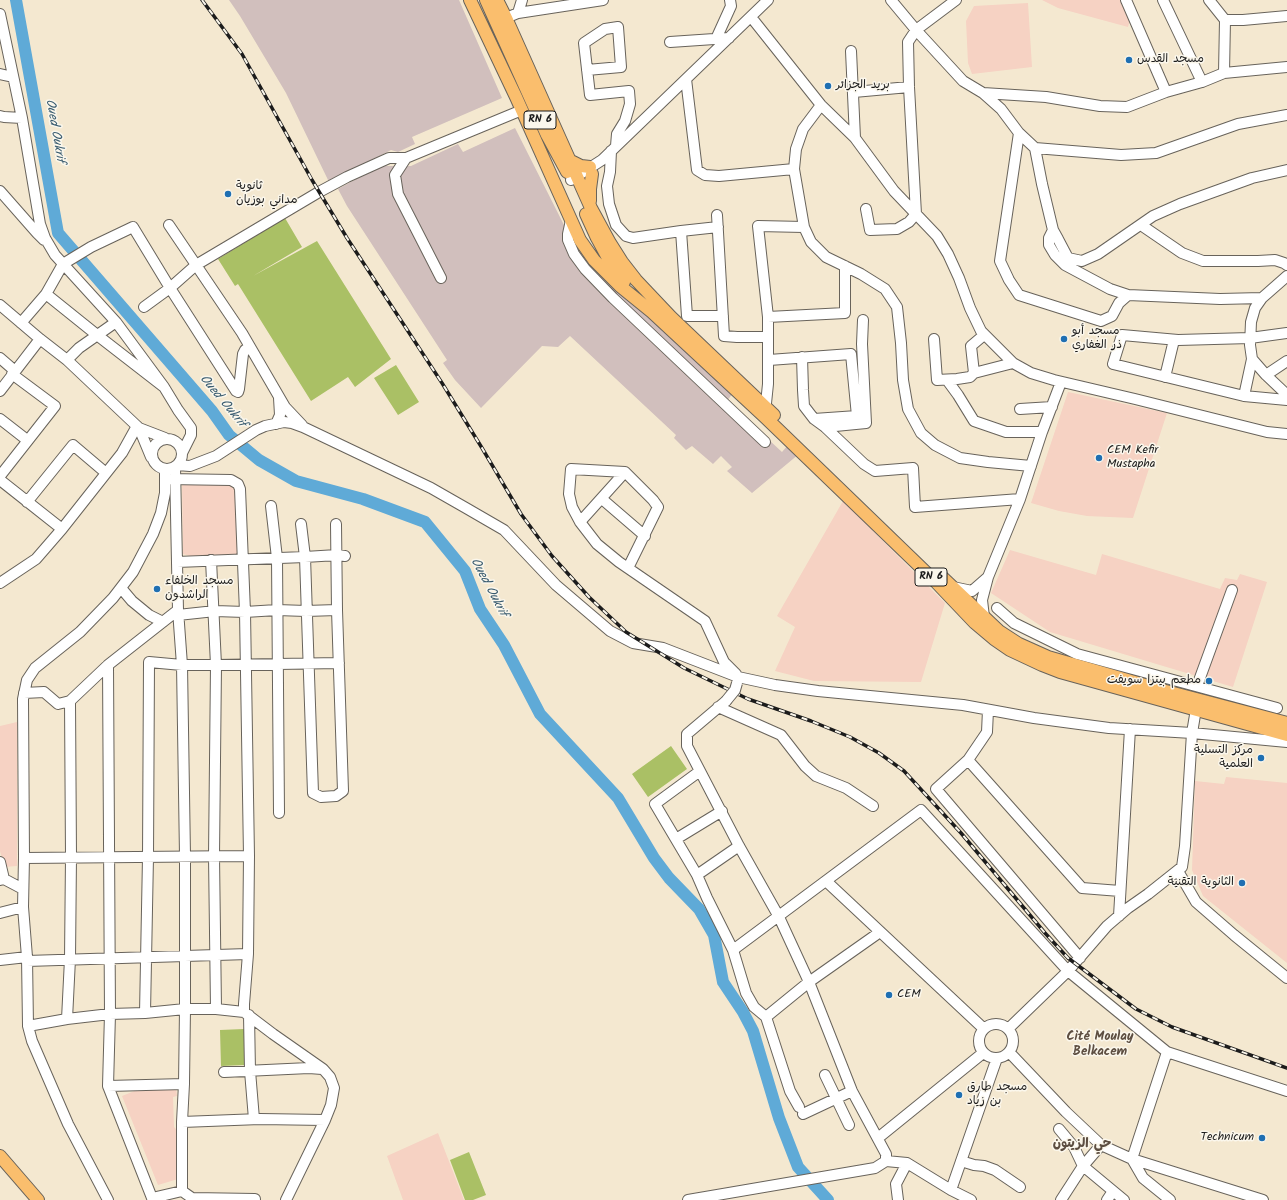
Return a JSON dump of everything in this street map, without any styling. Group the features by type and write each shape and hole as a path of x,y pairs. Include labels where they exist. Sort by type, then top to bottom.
{"main road":[{"path":"470,0 584,247 594,260 620,286 643,304"},
{"name":"RN 6","path":"486,0 548,135 576,181 610,243 629,271 671,317 936,582 970,600 975,623 994,639 1014,652 1060,672 1197,705 1264,711 1287,723"},
{"name":"RN 6","path":"497,0 512,16 570,160 597,238 616,272 643,304 675,334 761,408 953,587 970,600 984,617 999,631 1019,644 1048,657 1287,735"},
{"path":"570,160 591,170 591,208"},
{"path":"574,226 610,243"},
{"path":"0,1156 38,1200"}],"street":[{"path":"512,16 522,0"},
{"path":"512,16 603,0"},
{"path":"716,39 730,6 730,0"},
{"path":"576,181 602,160 768,0"},
{"path":"891,0 916,30 963,81 983,92 1001,109 1019,133 1035,148 1053,230 1068,258 1082,261 1098,254 1153,216 1252,178 1287,170"},
{"path":"866,209 870,230 897,229 909,222 916,214 908,42 916,30 956,0"},
{"path":"1163,0 1202,82"},
{"path":"1209,0 1225,20 1224,73"},
{"path":"1131,2 1166,92"},
{"path":"0,14 2,31 22,118 40,224 47,242 52,252 116,322 164,387 192,430 180,462 171,472 157,525 133,572 113,598 80,632 35,668 27,680 23,699 23,907 27,959 28,1026 32,1041 68,1124 108,1200"},
{"path":"1225,20 1287,16"},
{"path":"751,17 821,105 855,138 894,191 937,236 960,278 973,314 984,335 1013,363 1031,373 1061,382 1267,432 1287,434"},
{"path":"587,70 621,67 618,27 605,29 584,43 587,70 590,95 628,90 630,104 625,121 617,134 606,186 609,204 616,225 626,236 633,238 718,227"},
{"path":"670,42 729,38"},
{"path":"851,51 855,138"},
{"path":"983,92 1046,97 1100,106 1127,107 1166,92 1202,82 1224,73 1287,67"},
{"path":"0,74 13,78"},
{"path":"686,79 697,170 705,175 719,176 794,169"},
{"path":"854,92 909,87"},
{"path":"821,105 803,129 796,149 794,169 804,227 811,242 826,257 861,274 885,289 896,307 901,343 903,380 908,409 921,433 935,445 960,458 1031,466"},
{"path":"144,307 196,266 319,192 347,177 389,158 406,158 522,110"},
{"path":"1035,148 1121,155 1156,154 1238,124 1287,115"},
{"path":"0,116 4,118 22,118"},
{"path":"1019,133 1000,261 1009,280 1019,295 1101,321 1112,316 1119,303 1128,295"},
{"path":"406,158 395,175 398,194 441,278"},
{"path":"0,191 37,233 47,242"},
{"path":"717,215 724,336 767,337"},
{"path":"169,225 242,333 279,396 289,411 303,427"},
{"path":"1141,225 1182,253 1203,261 1275,260 1284,263 1287,266"},
{"path":"574,226 568,234 568,240 574,254 585,269 613,298 764,442"},
{"path":"761,408 769,360 767,337 768,317 758,226 804,227"},
{"path":"21,323 46,294 63,264 91,247 133,227 170,288 238,392 243,354 245,350 250,347"},
{"path":"1053,230 1048,238 1049,245 1055,255 1065,265 1110,289 1128,295 1220,299 1262,298"},
{"path":"681,231 687,316 723,316"},
{"path":"768,317 845,313 845,266"},
{"path":"1244,396 1252,359 1250,338 1251,322 1255,308 1262,298 1287,276"},
{"path":"46,294 164,387"},
{"path":"0,305 40,339 68,360 138,427 155,464 171,472 231,480 238,484 240,489 245,612 248,856 248,954 244,1004 247,1014 254,1119"},
{"path":"825,427 866,423 862,344 863,320"},
{"path":"68,360 79,348 116,322"},
{"path":"1287,332 1250,338 1174,340 1122,335 1114,364 1244,396 1287,400"},
{"path":"664,345 675,334"},
{"path":"974,373 971,346 984,335"},
{"path":"0,391 40,339"},
{"path":"934,339 937,380 970,377 974,373 1013,363"},
{"path":"1165,377 1174,340"},
{"path":"769,360 851,354 857,416 814,419"},
{"path":"802,357 804,406 814,419 825,427 864,464 875,471 913,468 916,508 1020,499"},
{"path":"0,358 14,373 55,406 26,440 0,476"},
{"path":"1252,359 1287,395"},
{"path":"1266,375 1287,361"},
{"path":"947,380 974,420 1006,432 1042,432"},
{"path":"970,600 988,577 1020,499 1042,432 1061,382"},
{"path":"276,424 280,415 281,407 279,396"},
{"path":"1020,409 1052,407"},
{"path":"0,419 26,440"},
{"path":"171,472 216,456 256,430 284,422 292,423 431,488 504,530 556,585 610,630 633,643 663,648 738,680 796,688 963,705 1034,718 1109,728 1192,733 1287,742"},
{"path":"138,427 170,439 179,444 182,454 190,459 201,462"},
{"path":"0,583 36,558 62,529 127,445 138,427"},
{"path":"152,457 151,453 154,445 161,439 183,438 191,435"},
{"path":"28,502 73,444 106,473"},
{"path":"628,568 658,507 626,472 571,470 569,494 572,507 580,522 597,544 619,562 706,621 724,662 738,680"},
{"path":"171,472 182,665 185,856 185,1009 182,1191"},
{"path":"580,522 626,472"},
{"path":"0,480 62,529"},
{"path":"602,499 645,536"},
{"path":"271,506 277,558 279,813"},
{"path":"301,524 305,557 313,792 322,797 336,796 343,792 337,610 341,555 336,524"},
{"path":"177,562 341,555"},
{"path":"211,560 216,665 214,856 216,1009"},
{"path":"121,588 137,606 149,615 164,622"},
{"path":"1197,686 1232,590"},
{"path":"997,608 1014,623 1077,654 1197,686 1264,711 1277,708"},
{"path":"24,693 44,692 58,704 70,701 108,665 178,613 277,610 306,612 337,610"},
{"path":"145,1013 148,857 148,662 182,665 339,663"},
{"path":"108,665 110,958 108,1086 153,1199 182,1191"},
{"path":"738,680 735,690 726,701 687,734 686,746 722,811 739,846 779,917 809,982 852,1091 886,1154 886,1161"},
{"path":"66,1019 70,959 70,701"},
{"path":"1008,1028 1068,971 1107,926 1182,867 1185,846 1192,733 1197,705"},
{"path":"718,708 781,735 805,766 816,776 846,788 873,806"},
{"path":"988,710 987,732 968,760 936,789 1080,958"},
{"path":"1119,916 1130,729"},
{"path":"968,760 1082,888 1120,891"},
{"path":"700,771 654,804 698,874 733,950 746,993 754,1007 766,1017 790,1092 801,1110 836,1099 852,1091"},
{"path":"733,950 921,810 1068,971 1167,1052 1287,1091"},
{"path":"676,839 722,811"},
{"path":"698,874 739,846"},
{"path":"24,858 248,856"},
{"path":"0,862 2,879 23,889"},
{"path":"1178,871 1196,902 1287,978"},
{"path":"826,881 983,1028"},
{"path":"0,912 23,907"},
{"path":"766,1017 809,982 880,932"},
{"path":"0,960 248,954"},
{"path":"1275,969 1287,972"},
{"path":"28,1026 66,1019 110,1014 145,1013 185,1009 216,1009 247,1014 323,1069 330,1077 334,1088 331,1105 325,1120 286,1200"},
{"path":"998,1023 1008,1028 1012,1033 1013,1039 1009,1052 998,1058 992,1058 983,1053 978,1043 980,1033 983,1028 988,1025 998,1023"},
{"path":"1009,1052 1066,1112 1101,1145 1132,1159 1263,1200"},
{"path":"1132,1159 1167,1052"},
{"path":"878,1138 983,1053"},
{"path":"951,1190 998,1058"},
{"path":"224,1072 309,1068 323,1069"},
{"path":"825,1075 849,1125"},
{"path":"108,1086 184,1084"},
{"path":"182,1122 254,1119 325,1120"},
{"path":"1059,1129 1074,1146 1083,1166 1124,1200"},
{"path":"1061,1200 1083,1166 1101,1145"},
{"path":"1132,1159 1144,1178 1170,1200"},
{"path":"690,1200 875,1168 886,1161 907,1163 951,1190 971,1200"},
{"path":"961,1162 995,1170 1020,1187"},
{"path":"898,1200 896,1184 907,1163"},
{"path":"182,1191 192,1198 255,1199"},
{"path":"1107,1200 1113,1191"}],"shaded area":[{"path":"229,0 459,0 502,98 412,137 415,144 398,152 391,150 329,182 286,93"},
{"path":"1042,0 1122,0 1130,20 1128,27 1058,8"},
{"path":"1028,3 1032,67 972,74 968,63 966,21 974,6"},
{"path":"515,128 566,229 733,393 727,401 782,452 788,445 799,454 752,493 727,471 732,467 721,456 713,464 692,446 686,450 674,438 676,435 570,336 558,347 542,346 481,408 455,380 443,363 447,360 347,206 338,189 380,166 411,166 458,144 463,152"},
{"name":"CEM Kefir Mustapha","path":"1068,392 1167,413 1133,518 1087,516 1059,511 1031,503"},
{"path":"182,482 238,482 239,555 194,557 183,554"},
{"path":"843,501 945,603 921,682 814,681 775,671 795,627 777,616"},
{"path":"1010,550 1096,575 1102,554 1220,589 1225,578 1237,580 1240,574 1267,582 1233,687 1050,632 991,593"},
{"path":"17,722 17,866 4,867 0,851 0,726"},
{"name":"الثانوية التقنية","path":"1226,777 1287,783 1287,963 1203,896 1192,870 1195,781 1224,784"},
{"path":"142,1088 176,1088 177,1096 173,1097 174,1127 177,1130 178,1179 158,1185 122,1096"},
{"path":"438,1133 464,1200 403,1200 387,1156"}],"green space":[{"path":"285,218 302,247 253,276 317,241 391,359 355,387 348,377 311,401 238,284 235,286 218,259"},
{"path":"396,365 419,402 398,415 374,378"},
{"path":"671,746 687,769 648,797 632,774"},
{"path":"244,1029 245,1065 221,1066 220,1030"},
{"path":"469,1152 486,1195 473,1200 465,1200 450,1160"}],"waterway":[{"name":"Oued Oukrif","path":"16,0 58,233 212,411 229,435 259,460 296,481 363,499 425,522 465,571 480,609 504,645 540,714 618,798 654,858 669,878 699,909 714,935 723,982 743,1012 753,1031 779,1118 798,1167 828,1200"}],"railway":[{"path":"202,0 242,54 312,180 347,238 442,383 521,514 552,556 589,597 626,632 684,668 748,699 811,721 850,737 879,753 904,771 961,833 1045,933 1068,958 1136,1009 1172,1027 1287,1068"}],"place":[{"name":"مسجد القدس","path":"1129,60"},
{"name":"بريد الجزائر","path":"828,86"},
{"name":"ثانوية مداني بوزيان","path":"228,194"},
{"name":"مسجد أبو ذر الغفاري","path":"1064,339"},
{"name":"CEM Kefir Mustapha","path":"1099,458"},
{"name":"مسجد الخلفاء الراشدون","path":"157,589"},
{"name":"مطعم بيتزا سويفت","path":"1209,681"},
{"name":"مركز التسلية العلمية","path":"1261,758"},
{"name":"الثانوية التقنية","path":"1242,883"},
{"name":"CEM","path":"889,995"},
{"name":"مسجد طارق بن زياد","path":"959,1095"},
{"name":"Technicum","path":"1262,1138"}],"district":[{"name":"Cité Moulay Belkacem","path":"1100,1046"},
{"name":"حي الزيتون","path":"1082,1145"}]}
